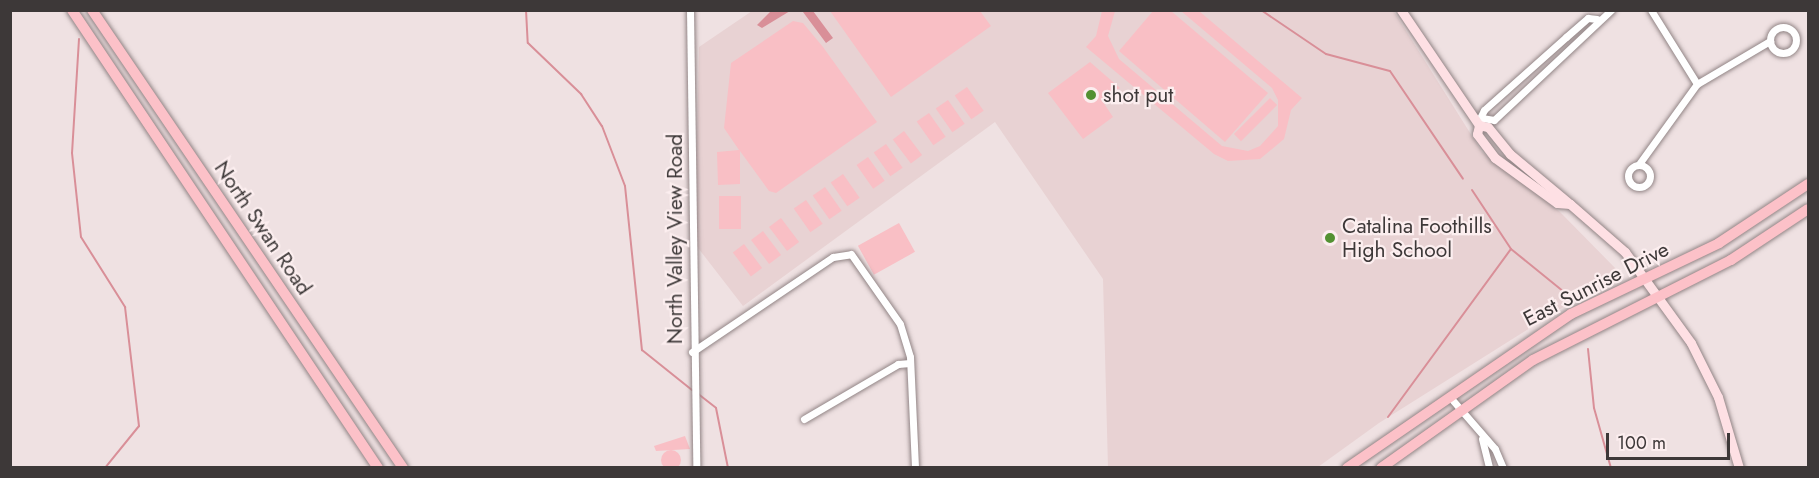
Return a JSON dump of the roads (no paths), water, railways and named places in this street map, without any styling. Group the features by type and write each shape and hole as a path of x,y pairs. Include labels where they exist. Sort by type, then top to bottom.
{"main road":[{"name":"North Swan Road","path":"72,10 378,468"},
{"name":"North Swan Road","path":"92,10 403,468"},
{"name":"East Sunrise Drive","path":"1347,468 1570,314 1719,243 1809,184"},
{"path":"202,203 216,194"},
{"name":"East Sunrise Drive","path":"1381,468 1460,411 1574,335 1731,260 1809,209"},
{"path":"351,427 369,417"}],"street":[{"name":"North Valley View Road","path":"690,10 692,352 696,468"},
{"path":"1401,10 1479,122 1488,127 1533,175 1612,239 1657,296 1691,343 1718,397 1739,468"},
{"path":"1586,10 1590,22"},
{"path":"1570,204 1557,204 1495,158 1478,135 1479,122 1484,110 1590,22 1611,10"},
{"path":"1650,10 1697,84"},
{"path":"1479,122 1494,120 1503,113 1590,22"},
{"path":"1639,164 1697,84 1770,41"},
{"path":"1495,158 1533,175"},
{"path":"692,352 833,257 851,254 900,324 910,363 915,468"},
{"path":"804,419 898,364 910,363"},
{"path":"1449,396 1482,439 1495,449 1503,468"},
{"path":"1482,439 1489,468"}],"waterway":[{"path":"526,10 528,43 581,94 602,126 625,186 642,350 692,390"},
{"path":"1261,10 1326,54 1390,71 1463,179"},
{"path":"79,39 72,153 81,237 125,307 139,426 105,468"},
{"path":"1472,190 1511,249 1569,296"},
{"path":"1388,417 1511,249"},
{"path":"1588,349 1594,408 1611,468"},
{"path":"697,393 716,408 728,468"}],"place":[{"name":"shot put","path":"1091,95"},
{"name":"Catalina Foothills High School","path":"1330,238"}]}
